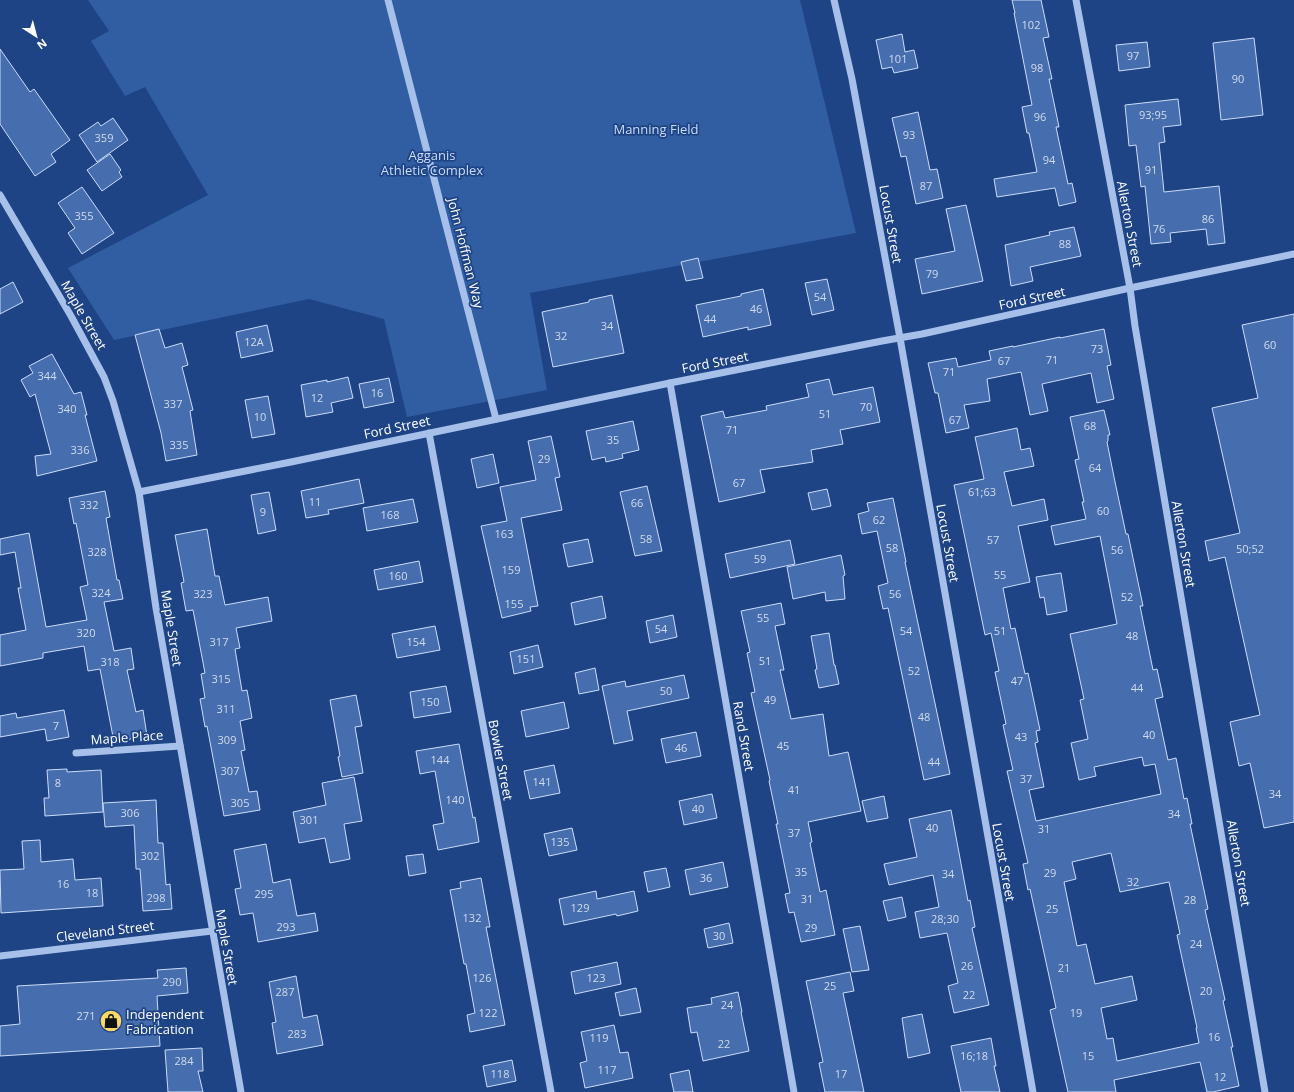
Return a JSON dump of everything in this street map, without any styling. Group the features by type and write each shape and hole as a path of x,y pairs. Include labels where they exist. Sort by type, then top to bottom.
{"street":[{"name":"John Hoffman Way","path":"388,0 496,419"},
{"name":"Locust Street","path":"834,0 852,79 900,338 1033,1092"},
{"name":"Allerton Street","path":"1076,0 1130,288 1139,350 1265,1092"},
{"name":"Maple Street","path":"0,195 71,316 104,377 113,401 139,492 156,608 241,1092"},
{"name":"Ford Street","path":"139,492 922,334 1130,288 1294,254"},
{"name":"Rand Street","path":"670,384 794,1092"},
{"name":"Bowler Street","path":"429,433 551,1092"},
{"name":"Maple Place","path":"76,753 180,746"},
{"name":"Cleveland Street","path":"0,956 212,931"}],"green space":[{"name":"Agganis Athletic Complex","path":"88,0 800,0 856,233 530,293 547,390 407,417 384,319 309,299 114,340 68,268 208,195 145,87 125,96 91,41 109,31"}],"building":[{"path":"1012,0 1041,0 1049,37 1043,38 1052,79 1049,79 1059,127 1056,127 1068,184 1072,183 1076,202 1059,206 1055,188 997,197 994,179 1037,172 1022,107 1032,105"},
{"path":"902,34 905,52 914,50 918,68 894,73 892,67 882,69 876,40"},
{"path":"1254,38 1263,115 1221,120 1213,43"},
{"path":"1147,42 1150,67 1119,71 1116,45"},
{"path":"0,49 30,92 34,89 70,140 51,154 56,162 35,176 0,124"},
{"path":"1178,99 1181,125 1163,127 1165,142 1159,143 1164,192 1219,186 1225,243 1208,245 1206,229 1170,233 1171,242 1151,244 1145,186 1141,187 1136,145 1129,146 1125,105"},
{"path":"918,112 930,170 937,169 943,198 916,204 906,156 901,157 892,118"},
{"path":"113,118 128,140 97,162 79,135 98,122 101,126"},
{"path":"110,154 121,170 119,172 122,177 102,191 87,170"},
{"path":"82,187 114,233 82,254 68,233 75,228 58,203"},
{"path":"966,205 983,281 922,294 915,259 955,251 946,209"},
{"path":"1074,227 1081,256 1030,267 1033,281 1011,286 1005,245 1050,235 1049,232"},
{"path":"698,258 703,278 686,281 681,262"},
{"path":"827,279 834,310 812,315 805,283"},
{"path":"13,282 23,302 0,314 0,289"},
{"path":"763,289 771,325 748,330 748,327 703,337 696,305 741,296 741,294"},
{"path":"612,295 624,353 553,367 542,312 589,302 589,300"},
{"path":"1294,314 1294,822 1264,828 1250,763 1239,766 1230,722 1260,715 1225,557 1209,561 1205,541 1240,533 1212,408 1258,398 1242,325"},
{"path":"267,325 273,351 241,358 236,332"},
{"path":"159,329 165,348 182,343 188,365 182,367 193,410 190,411 197,455 166,461 161,433 135,335"},
{"path":"1104,329 1111,365 1107,366 1114,399 1097,403 1091,373 1042,384 1048,411 1030,415 1021,372 987,379 990,401 964,405 969,428 946,433 938,393 935,393 928,363 956,358 958,367 991,360 989,351"},
{"path":"52,354 74,394 81,392 87,415 85,415 97,461 37,476 35,456 51,454 35,394 30,397 21,380 33,373 29,366"},
{"path":"348,377 353,398 331,403 333,412 306,417 301,385 327,380 327,382"},
{"path":"389,378 394,402 364,408 359,384"},
{"path":"829,379 833,395 873,387 880,422 840,430 843,444 811,450 813,462 760,470 765,492 719,502 701,416 723,411 725,418 767,410 766,406 809,397 806,384"},
{"path":"268,396 275,434 252,438 245,400"},
{"path":"1104,410 1110,435 1108,435 1107,442 1143,606 1140,606 1153,670 1157,669 1163,697 1155,699 1168,760 1176,758 1184,799 1187,798 1192,824 1190,824 1208,909 1205,910 1225,1000 1223,1001 1233,1047 1231,1047 1239,1086 1207,1092 1200,1062 1114,1080 1116,1092 1068,1092 1050,1010 1056,1008 1030,889 1028,890 1023,864 1028,863 1007,771 1013,770 1003,725 1006,724 995,672 999,671 991,633 985,635 954,485 984,479 975,437 1017,428 1021,450 1030,448 1034,466 1004,472 1012,506 1044,499 1048,520 1018,526 1030,582 1003,588 1011,629 1015,628 1025,674 1028,673 1040,730 1036,731 1038,742 1035,743 1044,787 1029,790 1036,821 1161,794 1155,764 1144,766 1142,757 1094,767 1096,776 1079,780 1071,743 1088,739 1080,700 1084,699 1070,634 1117,624 1100,536 1055,545 1051,526 1086,519 1075,460 1079,459 1070,417","holes":["1111,853 1120,892 1169,882 1180,934 1177,935 1199,1043 1117,1061 1113,1038 1107,1039 1101,1008 1137,1000 1132,976 1095,984 1086,944 1077,946 1064,882 1076,879 1072,862"]},
{"path":"633,421 639,450 622,454 623,458 606,462 605,457 592,460 586,431"},
{"path":"551,436 560,477 555,478 562,510 521,518 538,606 530,607 531,611 502,618 481,526 507,521 500,487 536,480 528,441"},
{"path":"493,454 499,483 477,488 471,459"},
{"path":"359,479 364,503 328,510 329,514 306,518 301,491"},
{"path":"647,486 662,551 635,556 620,492"},
{"path":"827,489 831,506 812,510 808,493"},
{"path":"105,491 110,517 106,518 117,580 119,580 123,599 104,602 114,651 131,648 134,669 127,670 136,712 143,710 147,736 114,742 100,669 88,671 84,646 43,653 43,658 0,666 0,635 26,630 18,588 21,588 15,552 0,555 0,539 29,533 46,627 87,620 80,587 88,585 76,523 74,524 69,498"},
{"path":"269,492 276,530 258,534 251,495"},
{"path":"893,498 950,774 924,780 888,608 883,609 878,586 888,583 877,531 862,534 858,514 869,511 867,503"},
{"path":"413,499 418,522 367,531 363,508"},
{"path":"207,529 215,576 219,576 225,605 268,597 272,621 236,628 240,648 235,649 242,691 247,690 252,718 240,721 245,750 241,751 249,792 257,791 260,810 224,816 207,726 205,727 200,699 205,698 201,674 205,673 193,610 186,611 181,583 184,582 175,535"},
{"path":"588,539 593,562 568,567 563,544"},
{"path":"790,540 795,564 730,578 725,554"},
{"path":"841,555 845,575 843,576 845,599 826,601 825,592 793,599 787,567"},
{"path":"419,561 423,582 378,590 374,570"},
{"path":"1061,573 1067,611 1047,615 1044,597 1040,598 1036,577"},
{"path":"602,596 606,618 575,625 571,603"},
{"path":"781,603 785,624 775,626 784,670 780,670 791,719 823,714 829,756 848,752 861,811 808,822 812,842 810,843 820,892 826,890 835,935 801,942 794,912 789,913 785,894 790,893 776,824 778,824 770,780 751,693 755,692 747,653 750,652 741,611"},
{"path":"673,615 677,637 650,643 646,621"},
{"path":"435,626 440,650 397,658 392,634"},
{"path":"829,633 834,665 839,684 819,688 815,670 817,669 811,636"},
{"path":"538,645 543,667 514,674 510,652"},
{"path":"595,668 599,690 579,694 575,673"},
{"path":"684,675 689,698 627,711 633,740 614,744 602,686 625,681 626,687"},
{"path":"446,686 451,712 414,718 410,692"},
{"path":"356,695 362,726 355,727 363,773 342,777 338,757 340,756 330,700"},
{"path":"564,702 569,728 526,737 521,711"},
{"path":"64,710 69,737 47,741 45,729 0,737 0,716 16,713 17,718"},
{"path":"696,732 701,756 666,763 661,739"},
{"path":"459,744 479,842 438,850 433,825 444,823 435,771 420,774 416,751"},
{"path":"554,765 560,793 530,799 524,771"},
{"path":"67,769 67,772 101,770 103,812 45,816 44,798 49,798 47,770"},
{"path":"354,777 362,821 344,824 350,859 330,863 325,838 299,843 293,812 326,805 322,783"},
{"path":"712,794 717,818 684,825 679,801"},
{"path":"884,796 888,818 867,822 862,801"},
{"path":"156,800 158,843 163,843 166,885 170,884 172,909 143,911 140,869 136,869 134,825 105,827 103,803"},
{"path":"951,810 968,901 970,900 975,927 972,928 989,1005 954,1013 948,986 958,983 947,933 920,938 915,912 939,907 933,875 889,885 884,864 917,857 909,819"},
{"path":"572,828 577,850 549,856 544,834"},
{"path":"40,840 41,862 73,859 75,880 101,878 103,906 1,913 0,870 24,869 22,841"},
{"path":"266,844 273,883 290,879 297,916 315,913 318,931 258,942 253,913 240,915 235,889 241,888 234,850"},
{"path":"423,854 426,873 409,876 406,856"},
{"path":"723,862 728,887 690,895 685,870"},
{"path":"666,868 670,887 648,892 644,872"},
{"path":"481,878 490,927 486,927 505,1025 470,1032 467,1015 475,1013 450,890 461,888 460,882"},
{"path":"596,891 597,899 634,891 638,911 564,925 559,899"},
{"path":"902,897 906,917 888,921 883,901"},
{"path":"729,923 733,943 708,948 704,929"},
{"path":"860,926 869,970 852,972 843,929"},
{"path":"617,962 621,984 575,994 571,972"},
{"path":"186,968 188,993 157,996 160,1046 0,1056 0,1026 20,1024 17,986 158,978 157,970"},
{"path":"850,972 854,991 843,993 864,1092 825,1092 819,1063 823,1062 806,981"},
{"path":"296,976 303,1018 317,1015 323,1045 277,1054 272,1023 276,1022 269,982"},
{"path":"636,988 641,1012 620,1016 615,993"},
{"path":"738,992 749,1051 703,1061 697,1032 691,1033 687,1008 712,1004 711,998"},
{"path":"922,1014 930,1053 908,1058 902,1018"},
{"path":"614,1025 620,1053 628,1052 633,1078 585,1088 580,1063 587,1061 581,1032"},
{"path":"991,1038 996,1066 994,1066 1000,1092 961,1092 951,1046"},
{"path":"202,1048 203,1071 198,1071 203,1092 168,1092 165,1050"},
{"path":"512,1060 516,1081 487,1087 483,1066"},
{"path":"689,1070 693,1092 674,1092 670,1074"}],"place":[{"name":"Independent Fabrication","path":"111,1021"}],"park label":[{"name":"Manning Field","path":"656,129"}]}
